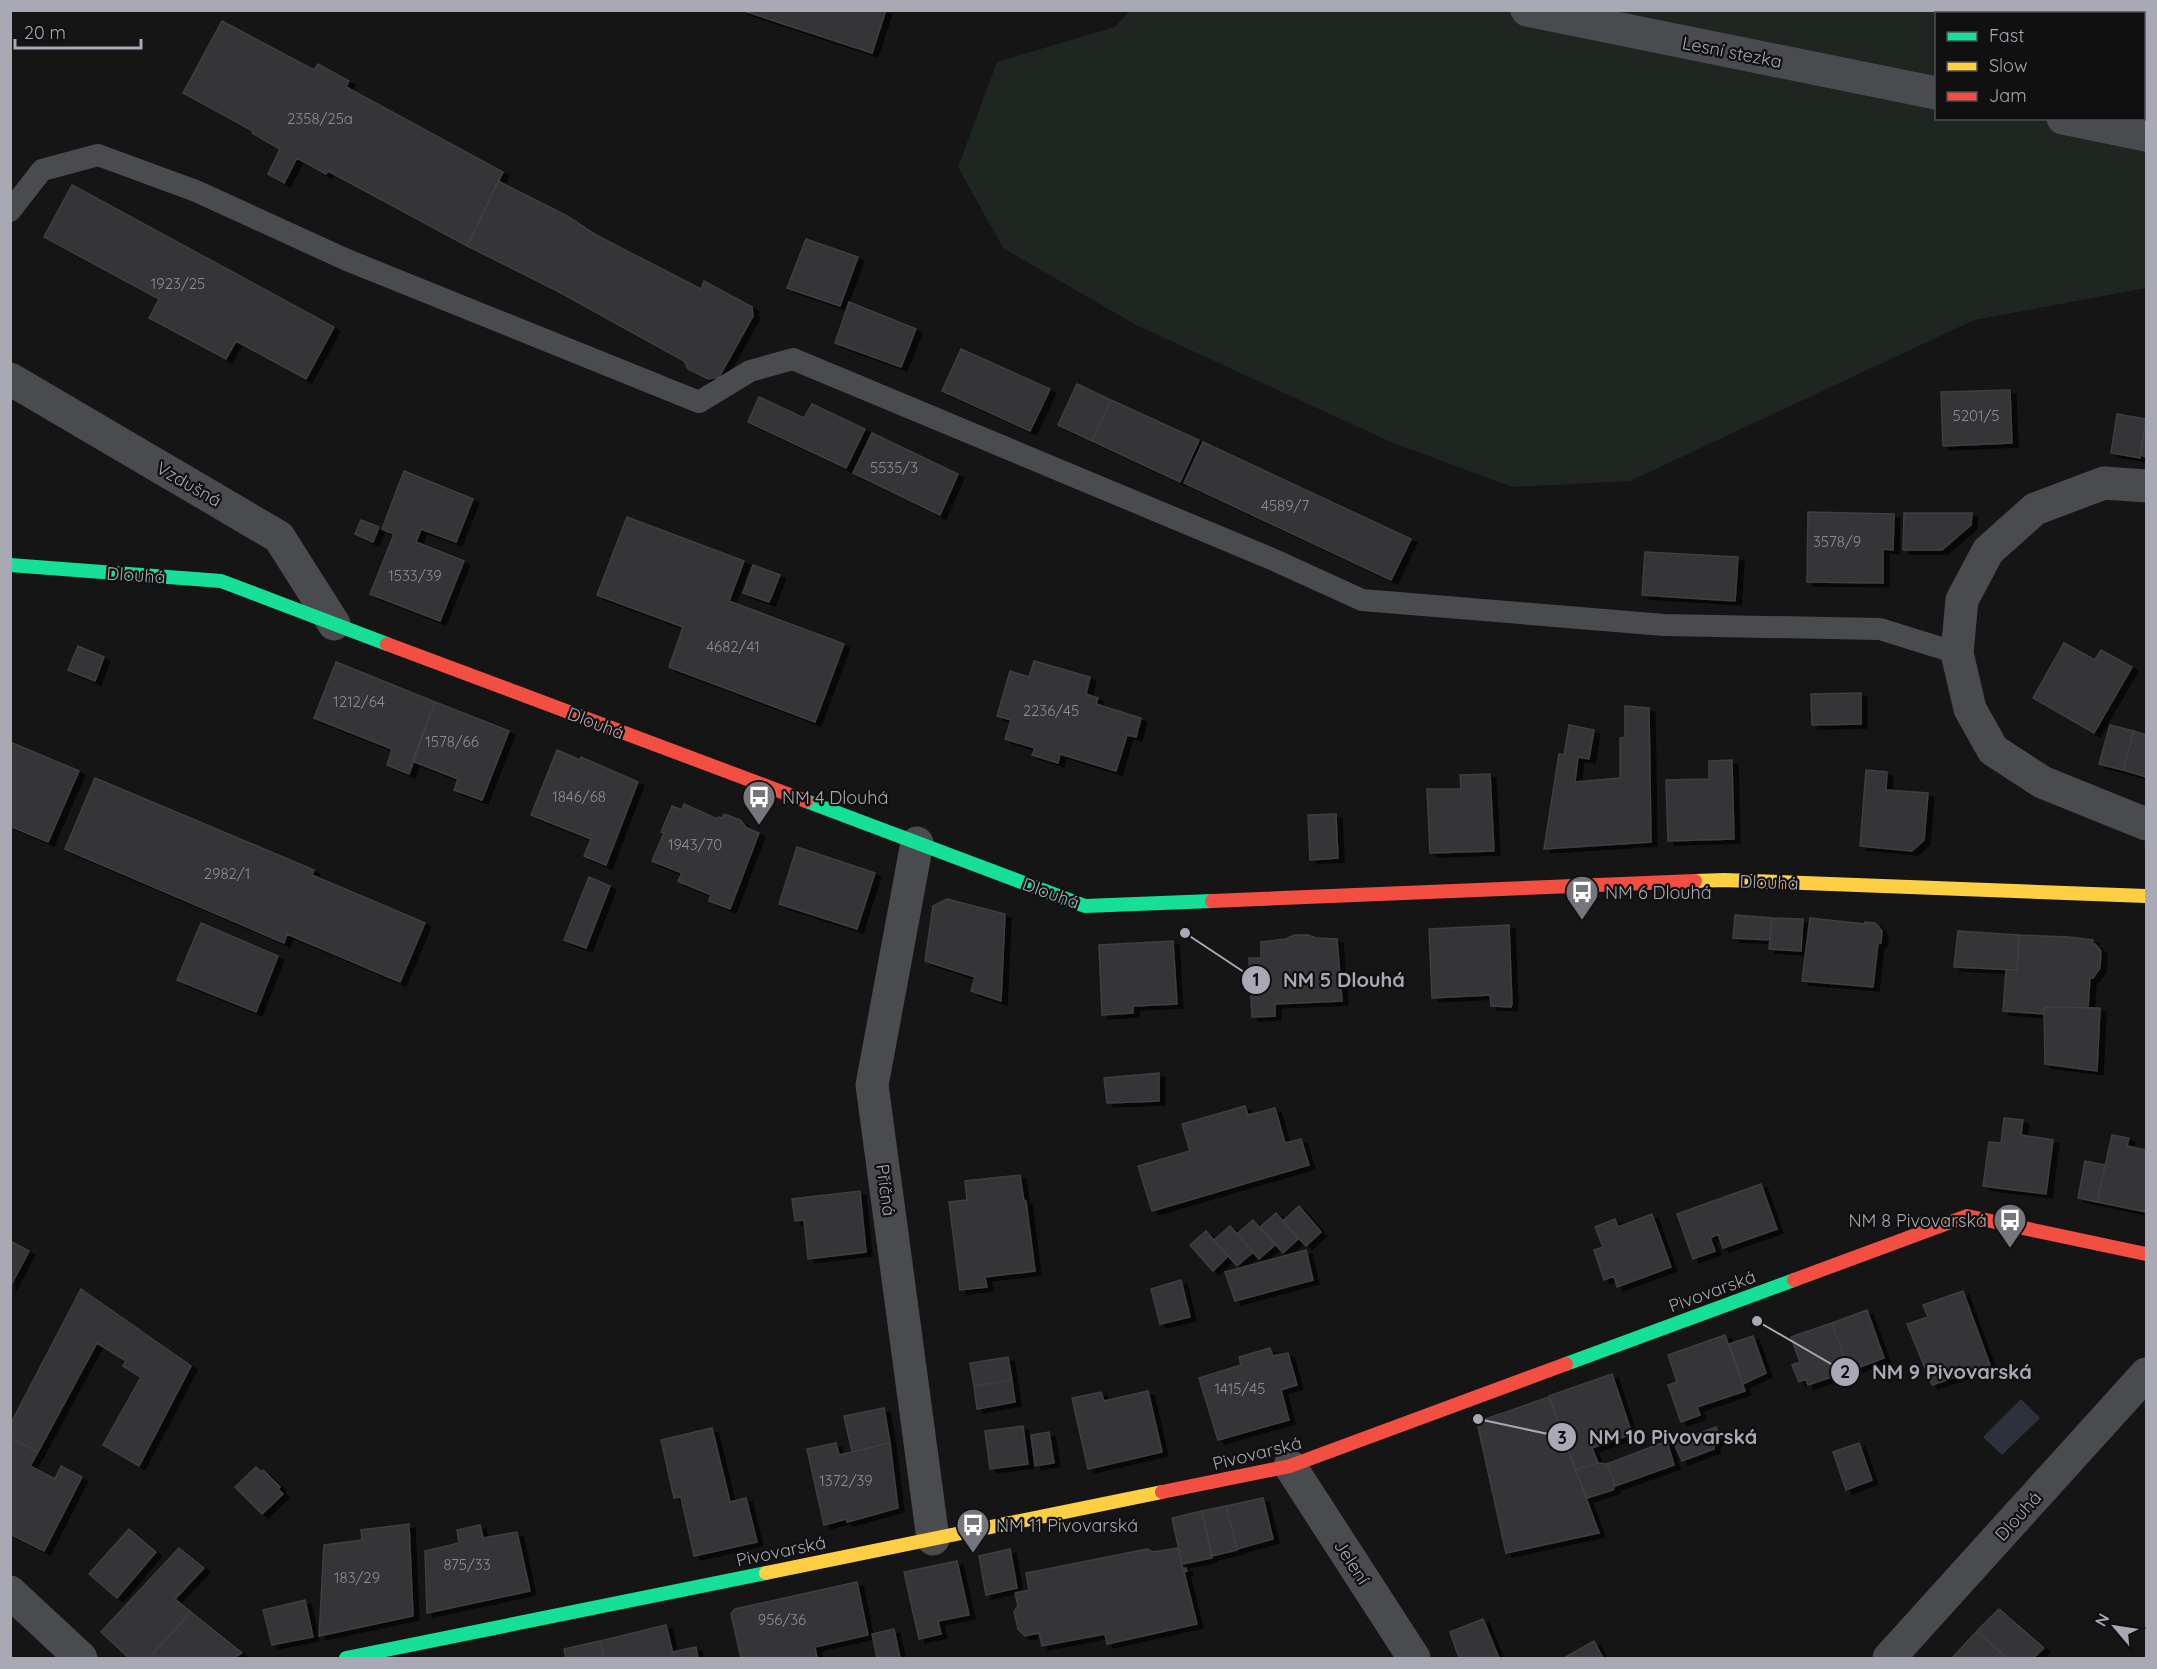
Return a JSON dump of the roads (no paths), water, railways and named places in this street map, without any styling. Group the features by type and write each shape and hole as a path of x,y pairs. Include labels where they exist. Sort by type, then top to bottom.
{"street":[{"name":"Lesní stezka","path":"1527,10 1935,93"},
{"path":"2073,120 2146,135"},
{"name":"Vzdušná","path":"10,379 279,537 334,624"},
{"path":"2146,486 2104,483 2035,509 1988,551 1962,600 1957,653 1970,709 1993,750 2042,782 2146,824"},
{"name":"Dlouhá","path":"10,565 221,582 1085,906 1724,880 2146,896"},
{"name":"Příčná","path":"917,843 872,1085 933,1539"},
{"name":"Pivovarská","path":"346,1659 1290,1466 1967,1216 2146,1254"},
{"name":"Dlouhá","path":"1889,1659 2146,1374"},
{"name":"Jelení","path":"1290,1466 1414,1659"},
{"path":"10,1592 81,1659"}],"lane":[{"path":"10,211 42,170 98,155 196,191 347,260 699,402 750,371 793,359 1362,600 1664,625 1880,629 1957,653"}],"place":[{"name":"NM 4 Dlouhá","path":"759,826"},
{"name":"NM 6 Dlouhá","path":"1582,921"},
{"name":"NM 5 Dlouhá","path":"1185,933"},
{"name":"NM 8 Pivovarská","path":"2010,1249"},
{"name":"NM 9 Pivovarská","path":"1757,1321"},
{"name":"NM 10 Pivovarská","path":"1478,1419"},
{"name":"NM 11 Pivovarská","path":"973,1554"}]}
